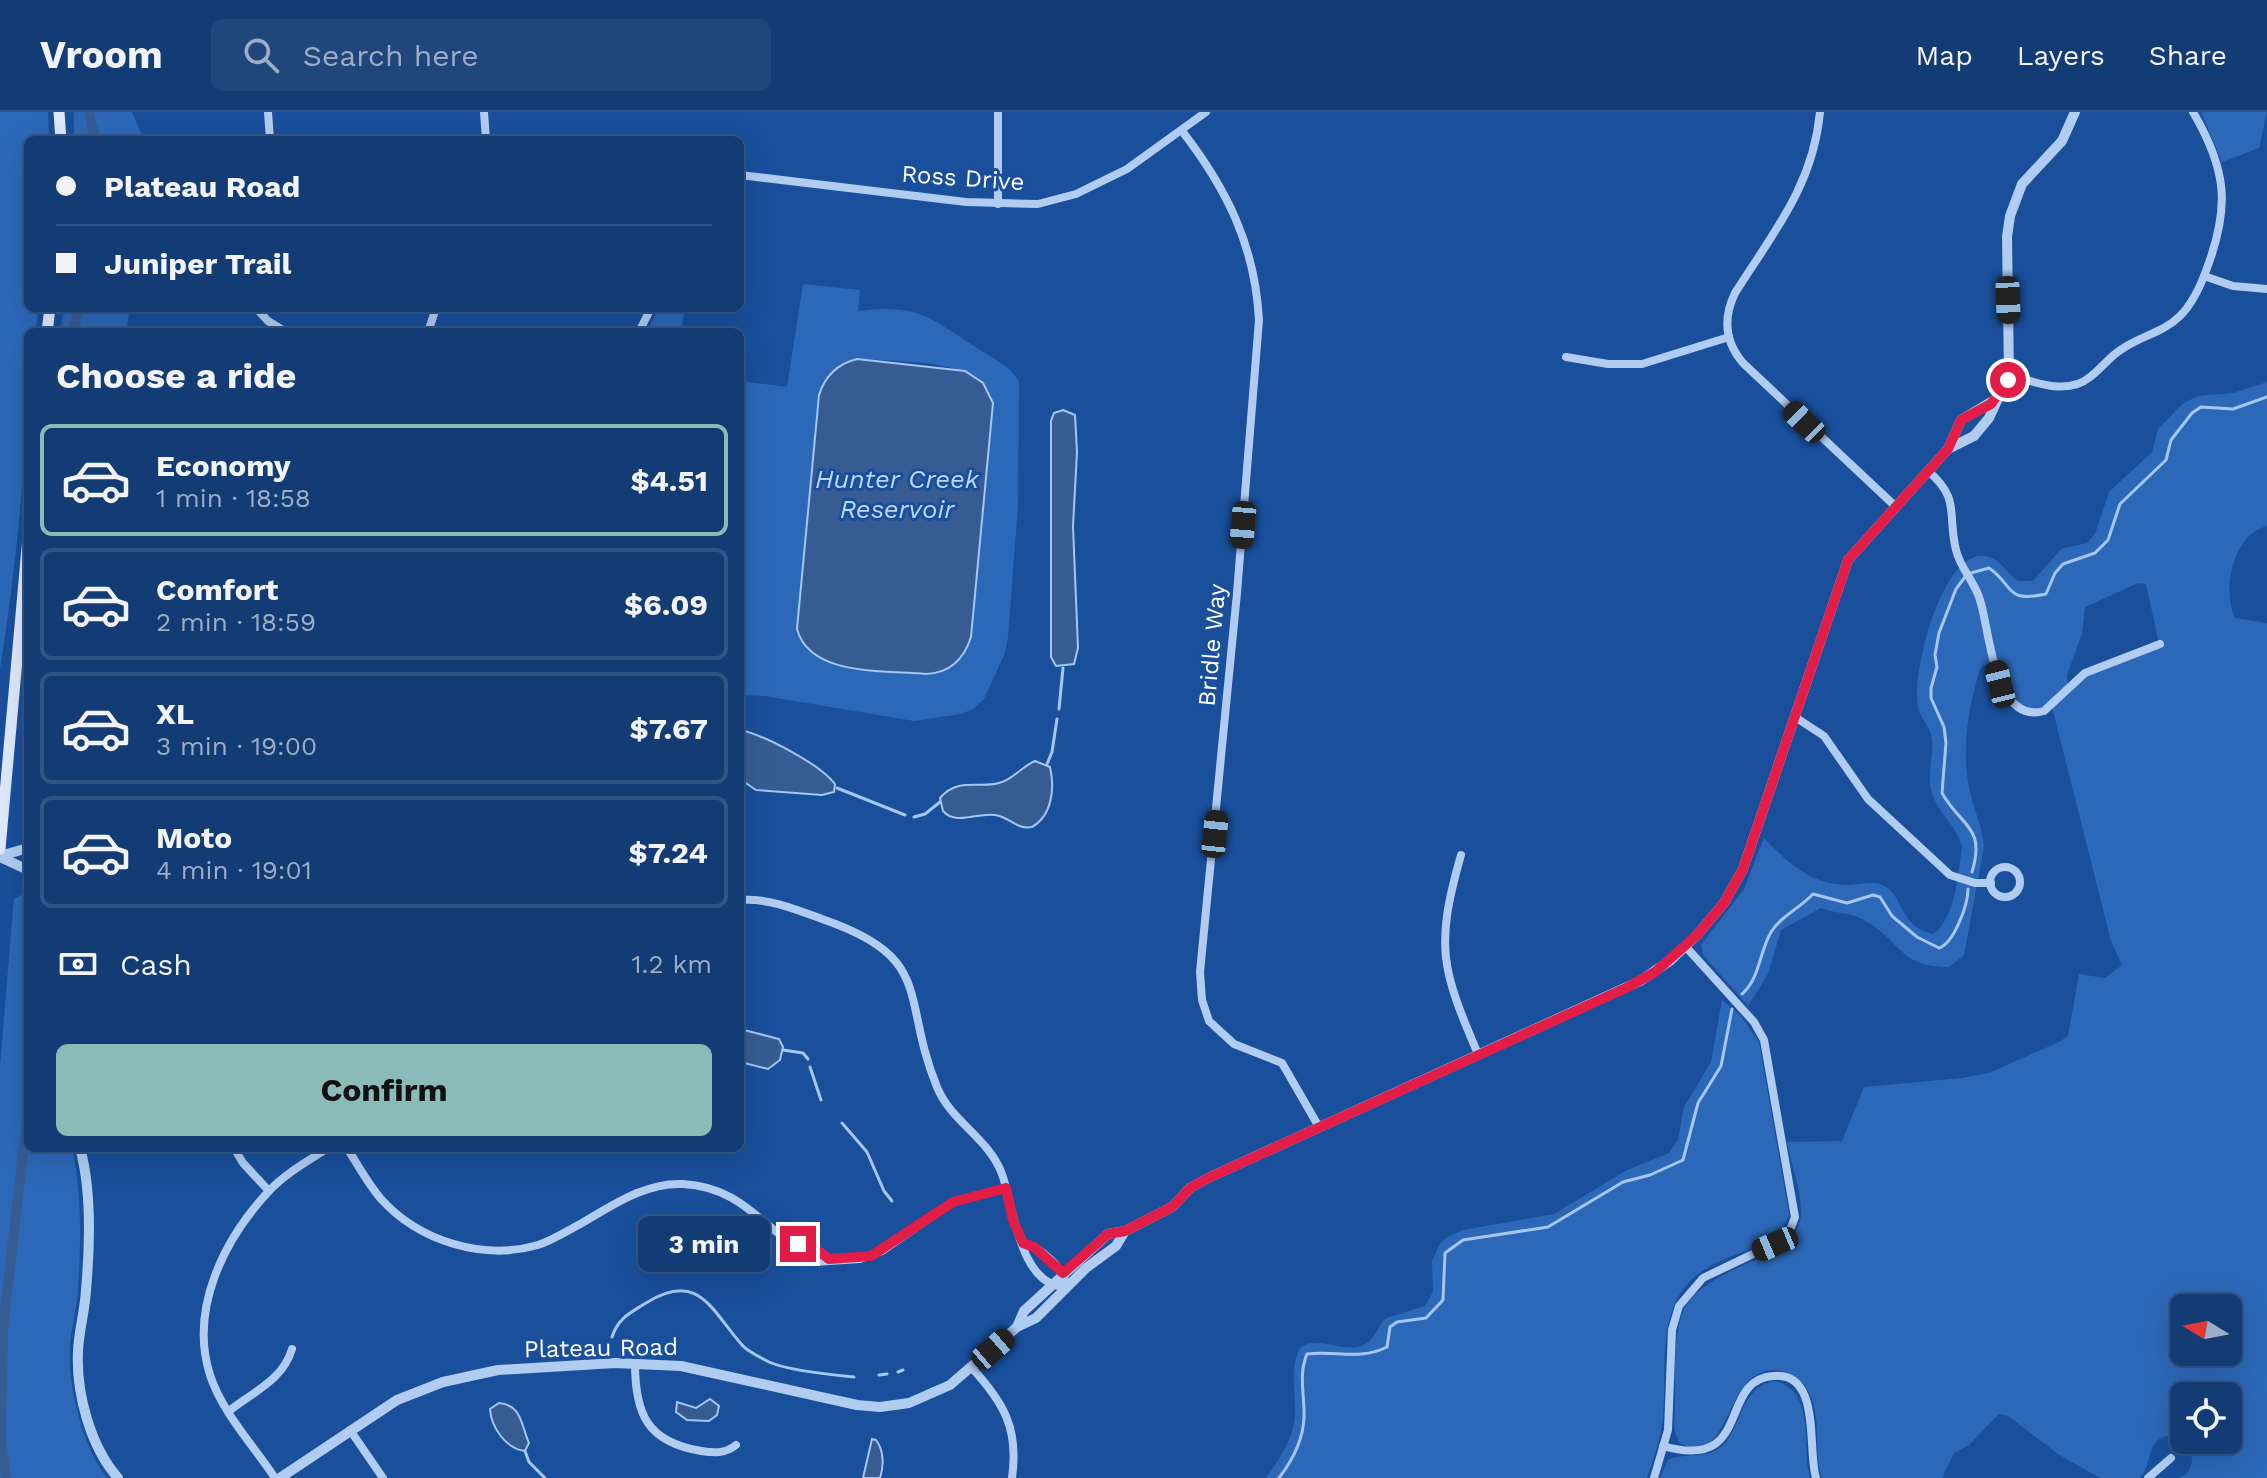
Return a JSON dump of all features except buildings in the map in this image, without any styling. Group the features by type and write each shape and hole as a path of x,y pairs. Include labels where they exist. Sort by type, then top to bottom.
{"main road":[{"path":"59,112 61,136"},
{"path":"0,849 24,582"}],"street":[{"path":"268,112 270,136"},
{"path":"484,112 486,136"},
{"path":"998,112 998,204"},
{"name":"Ross Drive","path":"744,175 998,204 1038,204 1076,194 1127,169 1206,112"},
{"path":"1820,112 1816,144 1803,185 1731,301 1727,320 1729,337 1737,355 1752,371 1895,506"},
{"name":"Plateau Road","path":"1948,449 1980,432 2009,375 2007,237 2010,216 2022,184 2062,141 2075,112"},
{"path":"2009,375 2059,386 2084,381 2120,350 2175,321 2193,299 2219,235 2223,195 2219,173 2193,112"},
{"name":"Bridle Way","path":"1182,131 1215,175 1239,221 1256,278 1259,320 1242,545 1200,972 1202,1000 1209,1021 1225,1038 1282,1063 1319,1127"},
{"path":"2204,276 2233,286 2267,289"},
{"path":"260,312 279,328"},
{"path":"1566,357 1608,364 1642,364 1729,337"},
{"name":"Plateau Road","path":"1017,1327 1024,1311 1100,1240 1172,1207 1199,1182 1640,981 1686,947 1724,903 1743,869 1848,560 1948,449 1961,420 1984,409 1998,397"},
{"path":"1928,471 1941,483 1951,501 1956,551 1981,602 2000,684 2014,704 2030,712 2044,711 2085,673 2160,644"},
{"path":"1795,717 1816,728 1832,744 1868,799 1950,875 1975,883 1991,883"},
{"path":"0,856 24,849"},
{"path":"1461,855 1446,906 1443,946 1451,987 1478,1054"},
{"path":"0,856 24,868"},
{"path":"744,900 774,902 849,928 874,940 892,956 907,977 937,1087 950,1111 994,1158 1006,1188 1025,1258 1051,1284 1066,1287 1063,1273 1034,1247 1023,1243"},
{"path":"1654,1478 1669,1419 1672,1330 1684,1298 1711,1272 1782,1240 1795,1217 1764,1040 1754,1022 1686,947"},
{"path":"81,1152 87,1191 87,1274 79,1367 92,1433 104,1459 118,1478"},
{"path":"236,1152 269,1191"},
{"path":"277,1478 215,1388 203,1332 206,1301 226,1253 269,1191 323,1152"},
{"path":"350,1152 372,1188 400,1217 426,1233 463,1246 505,1250 542,1244 632,1195 655,1187 681,1184 707,1187 732,1196 793,1245 797,1255 807,1261 871,1256 953,1202 1006,1188"},
{"name":"Plateau Road","path":"277,1478 397,1400 458,1378 513,1369 635,1363 702,1369 842,1402 880,1407 909,1403 932,1395 972,1368 1017,1327 1036,1318 1066,1287 1116,1246 1125,1231"},
{"path":"793,1245 813,1247 829,1259"},
{"path":"229,1411 279,1375 287,1365 292,1349"},
{"path":"635,1363 640,1411 648,1425 662,1437 680,1446 710,1452 725,1452 736,1445"},
{"path":"972,1368 997,1397 1007,1417 1013,1443 1012,1478"},
{"path":"1663,1446 1697,1452 1715,1445 1727,1432 1753,1383 1762,1378 1779,1376 1798,1387 1809,1406 1816,1478"},
{"path":"350,1430 383,1478"},
{"path":"2148,1478 2171,1458"}],"shaded area":[{"path":"0,112 48,112 49,136 24,136 24,312 38,312 36,328 24,328 21,501 0,669"},
{"path":"74,112 132,112 142,136 74,136"},
{"path":"2201,112 2267,112 2259,148 2222,162"},
{"path":"803,284 860,290 858,311 896,309 924,316 1002,364 1019,382 1018,505 1008,637 1005,653 984,699 973,709 961,714 914,721 744,695 744,382 787,387","holes":["866,359 940,365 973,377 985,388 993,403 971,637 961,659 933,674 819,396 831,374 850,363"]},
{"path":"63,312 129,312 127,328 61,328"},
{"path":"656,312 684,312 682,328 649,328"},
{"path":"2267,382 2267,526 2255,531 2238,552 2230,579 2230,593 2235,618 2267,623 2267,1478 2178,1478 2186,1474 2190,1467 2191,1454 2242,1454 2242,1382 2170,1382 2170,1436 2155,1443 2140,1478 2100,1478 2058,1454 2008,1416 1999,1414 1969,1445 1954,1453 1942,1478 1822,1478 1815,1409 1811,1398 1797,1378 1775,1370 1758,1374 1745,1385 1719,1432 1709,1443 1696,1448 1679,1443 1674,1428 1679,1323 1695,1295 1711,1282 1769,1253 1785,1243 1796,1230 1801,1205 1787,1142 1842,1141 1864,1087 1989,1073 2059,1042 2068,1036 2079,974 2105,978 2122,965 2111,941 2052,707 2037,713 2014,704 1995,663 1983,666 1979,672 1969,716 1966,762 1984,847 1964,955 1949,967 1919,962 1864,920 1821,908 1781,930 1768,974 1748,1006 1703,955 1701,945 1744,889 1764,838 1782,856 1812,877 1835,884 1882,885 1892,892 1914,926 1933,934 1941,927 1955,894 1962,847 1931,789 1932,740 1919,711 1917,690 1925,641 1945,589 1958,569 1973,557 1990,557 2018,581 2033,581 2061,549 2087,543 2095,534 2109,492 2152,452 2158,429 2182,404 2198,396 2233,393","holes":["2138,583 2146,584 2159,644 2079,676 2068,687 2067,675 2082,634 2085,607"]},
{"path":"24,894 24,1152 73,1152 78,1183 80,1236 77,1296 70,1344 71,1377 78,1414 90,1449 107,1478 0,1478 0,1067 14,899"},
{"path":"1722,1000 1741,1016 1759,1042 1789,1214 1781,1233 1698,1274 1684,1288 1675,1304 1666,1341 1662,1426 1647,1478 1266,1478 1285,1449 1294,1425 1294,1373 1300,1348 1315,1343 1359,1347 1370,1340 1386,1318 1425,1306 1433,1292 1432,1261 1446,1238 1463,1230 1554,1214 1627,1170 1669,1153 1678,1140 1684,1107 1711,1062"},
{"path":"1774,1381 1788,1387 1802,1408 1810,1478 1660,1478 1668,1460 1705,1454 1719,1448 1732,1433 1755,1390"}],"water":[{"name":"Hunter Creek Reservoir","path":"857,359 965,371 983,383 993,403 971,637 955,663 935,673 871,671 833,663 817,656 805,645 797,629 819,395 833,372"},
{"path":"1063,410 1075,415 1077,452 1073,526 1078,648 1074,664 1056,666 1051,657 1051,421 1054,413"},
{"path":"744,731 805,759 835,784 834,792 822,795 756,790 744,782"},
{"path":"1035,761 1050,767 1052,792 1044,816 1032,827 1022,827 995,815 954,818 943,811 940,798 954,787 1002,782"},
{"path":"744,1030 779,1039 783,1047 780,1060 768,1069 744,1063"},
{"path":"710,1399 719,1406 717,1415 709,1421 687,1420 676,1412 677,1402 696,1408"},
{"path":"499,1403 512,1408 520,1417 529,1443 525,1451 506,1442 497,1430 490,1409"},
{"path":"872,1439 881,1448 880,1478 863,1478"}],"waterway":[{"path":"89,112 94,136"},
{"path":"74,328 78,312"},
{"path":"1971,573 1989,568 2016,594 2046,594 2055,573 2063,564 2095,553 2108,540 2120,504 2166,460 2171,440 2192,413 2201,407 2233,409 2267,397"},
{"path":"1965,577 1956,589 1939,633 1931,698 1944,727 1946,743 1942,793 1974,836 1976,857 1972,872"},
{"path":"1059,709 1063,668"},
{"path":"1047,764 1057,719"},
{"path":"837,788 905,815"},
{"path":"914,817 925,814 940,802"},
{"path":"1742,994 1756,973 1771,932 1813,894 1847,903 1873,895 1880,897 1892,916 1917,937 1939,948 1950,939 1959,923 1968,889"},
{"path":"1279,1478 1302,1434 1302,1386 1307,1354 1357,1354 1387,1347 1390,1327 1397,1322 1426,1318 1443,1300 1445,1253 1463,1240 1548,1227 1623,1182 1650,1175 1683,1160 1698,1103 1721,1066 1732,1009"},
{"path":"783,1050 803,1053 808,1059"},
{"path":"810,1067 821,1100"},
{"path":"842,1123 867,1152 884,1191 892,1201"},
{"path":"6,1478 1,1441 3,1328 24,1144"},
{"path":"612,1337 630,1313 664,1294 679,1291 702,1298 745,1348 769,1362 798,1370 854,1377"},
{"path":"898,1372 903,1370"},
{"path":"879,1375 887,1374"},
{"path":"525,1451 529,1462 545,1478"}],"route":[{"path":"798,1244 813,1247 829,1259 860,1259 882,1251 953,1202 1006,1188 1016,1231 1023,1243 1034,1247 1063,1273 1108,1234 1125,1231 1172,1207 1190,1188 1208,1178 1655,972 1686,947 1710,920 1724,903 1743,869 1848,560 1948,449 1961,420 1991,404 2008,380"}]}
